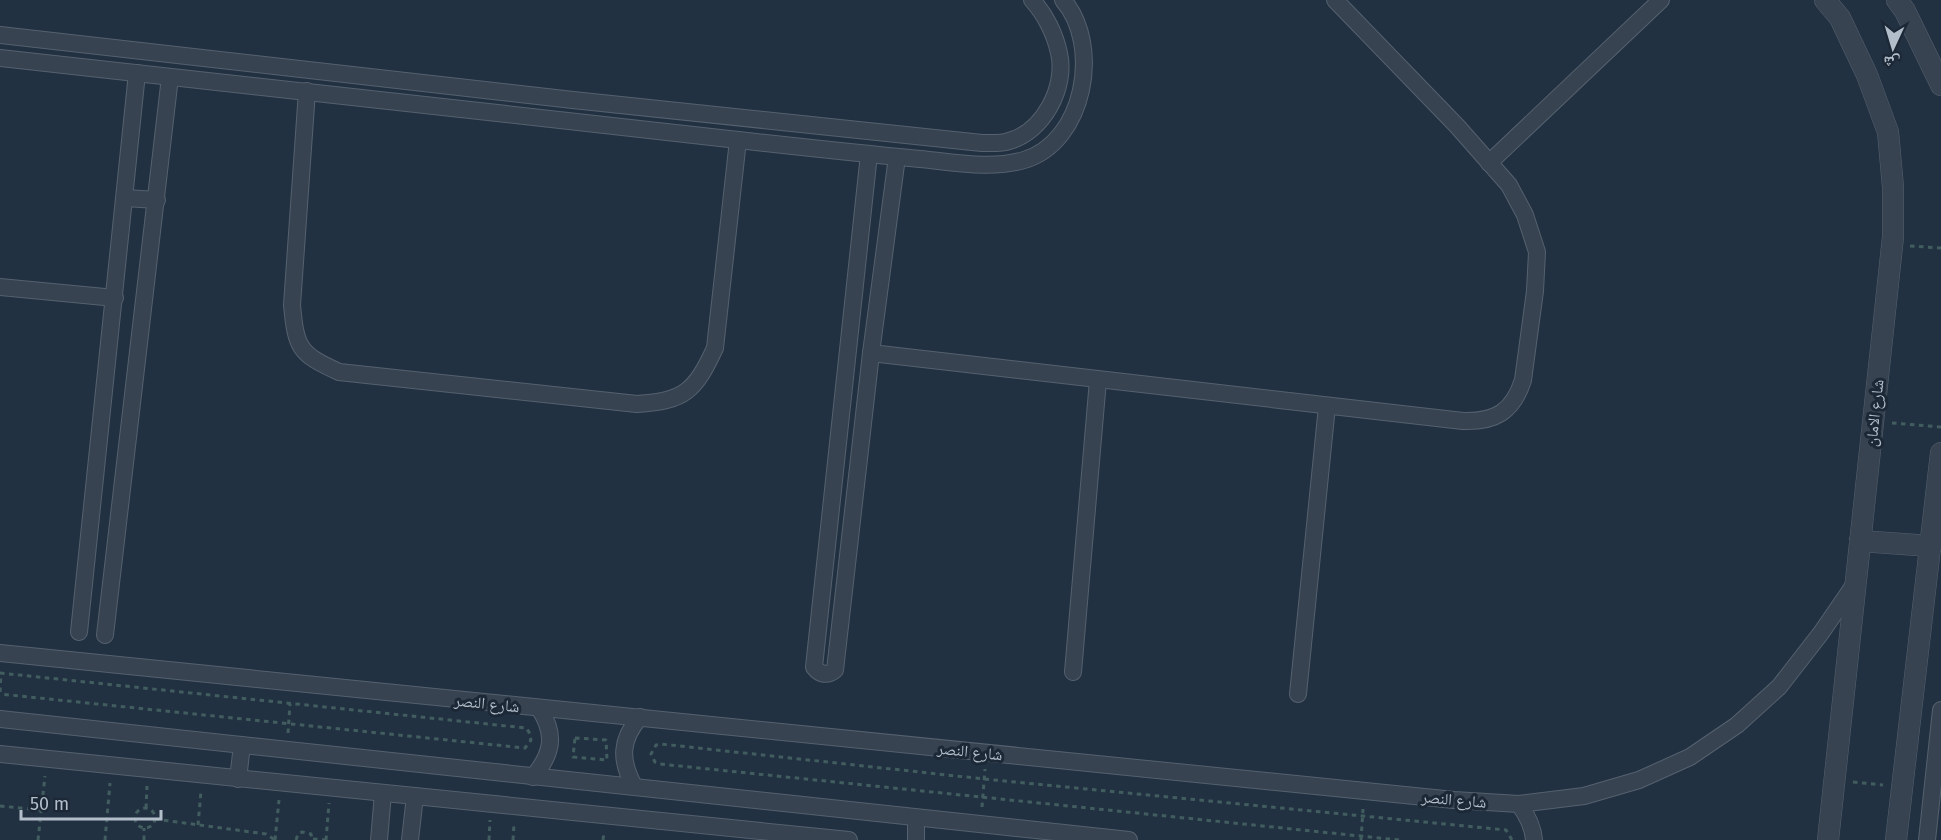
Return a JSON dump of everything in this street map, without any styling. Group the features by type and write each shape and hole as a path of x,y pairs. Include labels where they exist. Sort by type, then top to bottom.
{"street":[{"path":"0,35 573,100 982,143 1009,142 1032,129 1048,112 1059,84 1060,55 1050,26 1032,0"},
{"path":"0,58 897,157 1002,164 1025,160 1047,149 1064,129 1077,106 1084,81 1084,55 1079,29 1063,0"},
{"path":"871,353 1327,406 1477,421 1490,419 1502,413 1519,393 1523,380 1535,291 1537,252 1525,215 1509,185 1490,163 1335,0"},
{"path":"1490,163 1661,0"},
{"name":"شارع الامان","path":"1825,0 1839,18 1867,75 1888,132 1893,186 1892,245 1828,840"},
{"path":"1897,0 1905,11 1941,85"},
{"path":"79,632 137,73"},
{"path":"105,635 170,77"},
{"path":"307,91 292,305 294,329 302,350 316,362 339,372 637,404 662,402 685,393 703,374 715,348 738,140"},
{"path":"571,120 573,100"},
{"path":"869,154 814,667 824,674 835,669 871,353 897,157"},
{"path":"125,198 157,200"},
{"path":"858,254 884,257"},
{"path":"0,287 115,298"},
{"path":"1073,672 1098,380"},
{"path":"1298,694 1327,406"},
{"path":"99,448 127,450"},
{"path":"1896,840 1936,546 1941,453"},
{"path":"1860,541 1936,546"},
{"path":"824,570 846,573"},
{"name":"شارع النصر","path":"0,653 1454,800 1519,804 1584,796 1639,780 1690,757 1737,725 1779,687 1821,633 1856,581"},
{"path":"533,777 548,755 550,743 545,718 538,708"},
{"path":"1927,840 1941,710"},
{"path":"634,786 624,762 624,750 632,726 640,717"},
{"path":"0,719 1129,840"},
{"path":"238,779 242,745"},
{"path":"0,754 849,840"},
{"path":"378,840 384,793"},
{"path":"410,840 415,796"},
{"path":"1519,804 1528,817 1534,840"},
{"path":"916,818 916,840"}],"path":[{"path":"1892,245 1941,248"},
{"path":"1873,422 1941,427"},
{"path":"0,673 526,728 531,740 525,748 0,694"},
{"path":"286,750 291,682"},
{"path":"575,738 606,740 607,760 573,757 575,738"},
{"path":"1399,840 660,764 655,762 651,754 656,745 661,744 984,779 1506,830 1512,840"},
{"path":"981,824 986,753"},
{"path":"38,840 47,759"},
{"path":"105,840 111,766"},
{"path":"146,808 148,770"},
{"path":"198,825 202,775"},
{"path":"1834,780 1902,787"},
{"path":"155,819 266,834 275,840 280,783"},
{"path":"294,839 298,834 306,832 311,834 312,839 326,840 331,789"},
{"path":"1362,838 1364,791"},
{"path":"0,806 41,810"},
{"path":"146,808 154,814 155,819"},
{"path":"146,808 141,809 135,815 136,824 149,828 155,819"},
{"path":"144,828 144,840"}]}
